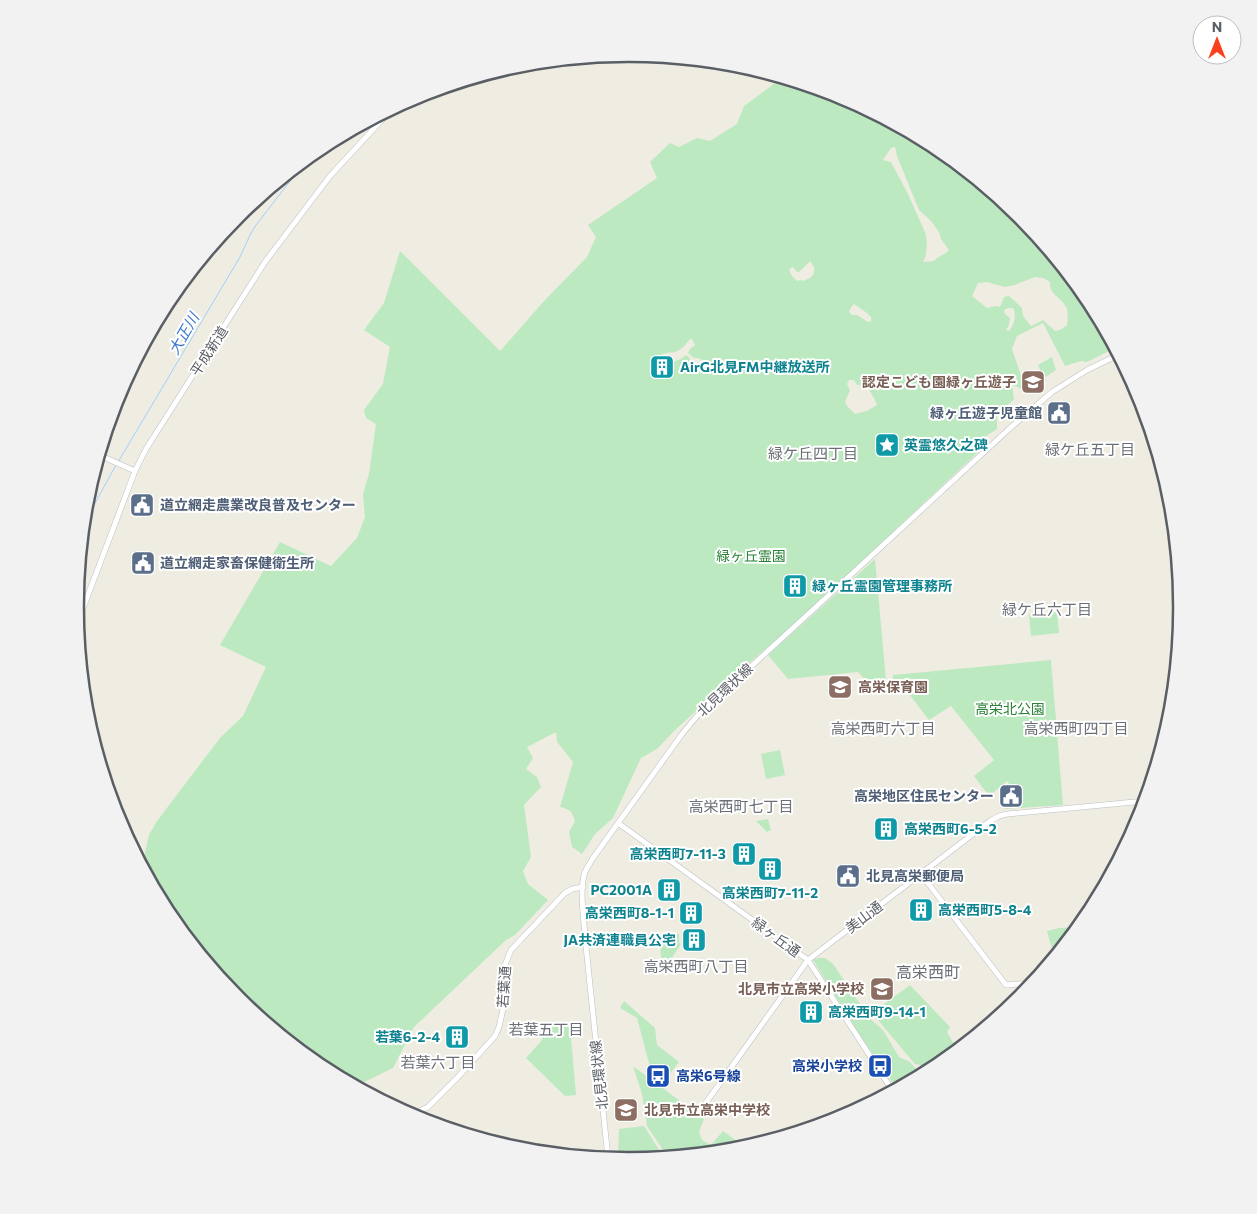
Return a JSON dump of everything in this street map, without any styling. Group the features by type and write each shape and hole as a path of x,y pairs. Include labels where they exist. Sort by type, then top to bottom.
{"street":[{"name":"平成新道","path":"84,603 135,471 151,442 265,262 330,176 378,124"},
{"name":"北見環状線","path":"607,1151 585,936 583,887 584,876 588,867 682,734 697,716 1039,402 1071,380 1112,357"},
{"path":"106,457 135,471"},
{"name":"美山通","path":"700,1111 808,960 990,821 999,816 1013,813 1137,802"},
{"name":"緑ヶ丘通","path":"618,823 808,960 889,1085"},
{"path":"921,874 1006,985 1022,984"},
{"name":"若葉通","path":"421,1110 428,1107 495,1036 503,1009 503,970 511,950 565,893 572,889 583,887"}],"green space":[{"name":"緑ヶ丘霊園","path":"775,83 804,91 837,104 901,135 931,154 988,198 1038,248 1081,304 1109,351 1087,362 1081,361 1065,366 1043,323 1017,336 1012,349 1026,390 1012,385 1014,399 997,416 997,429 972,445 978,452 797,622 741,670 738,668 740,671 657,749 641,758 613,818 595,834 582,854 572,847 569,832 575,821 573,815 569,810 560,807 573,762 557,742 556,732 527,747 533,758 526,769 537,777 541,787 524,805 531,857 523,871 528,884 548,900 515,935 506,940 414,1027 393,1068 363,1083 326,1060 297,1039 243,992 219,966 176,910 144,856 149,835 157,821 220,738 243,716 266,667 220,645 280,542 331,566 357,538 365,517 363,494 369,474 376,424 366,418 364,410 383,384 390,347 364,330 384,303 400,251 500,351 545,300 587,257 596,237 588,225 657,178 650,162 670,143 679,147 697,138 710,141 737,124 744,106","holes":["895,147 919,210 931,221 949,250 934,261 923,262 926,255 927,242 925,232 891,162 883,160 891,148","810,261 814,267 812,276 803,281 797,281 789,270 793,267 799,272","1035,277 1043,278 1050,282 1050,287 1054,294 1063,302 1067,309 1067,325 1055,331 1043,320 1031,326 1023,316 1022,308 1009,296 1004,297 1000,307 987,308 972,296 978,283 987,282 1005,287","854,304 867,313 871,317 871,321 868,322 857,315 852,315 849,312","1013,308 1015,314 1009,331 1006,330 1010,318 1005,314 1004,310","692,339 695,345 688,353 694,358 704,361 707,367 705,370 696,370 686,355 675,361 666,371 652,374 655,363 660,355 677,351","849,380 854,380 857,385 867,386 877,405 867,411 855,414 845,402 850,390 847,384"]},
{"path":"1052,357 1056,370 1044,378 1038,365"},
{"path":"875,559 886,680 866,681 858,672 788,679 768,655"},
{"path":"1057,612 1059,633 1031,636 1029,614"},
{"name":"高栄北公園","path":"1051,660 1063,805 1004,809 1019,797 1007,781 989,796 974,776 994,760 951,706 929,720 902,685 893,679 893,675"},
{"path":"780,750 785,775 766,779 761,754"},
{"path":"768,819 771,830 767,832 756,821"},
{"path":"1068,927 1052,948 1047,931"},
{"path":"679,934 679,943 681,944 667,965 661,960 660,936"},
{"path":"825,958 833,964 860,1004 848,1013 844,1010 813,960"},
{"path":"910,985 950,1027 947,1032 954,1044 922,1065 915,1064 872,1013"},
{"path":"624,1001 655,1028 657,1045 679,1062 666,1079 650,1067 637,1018 620,1008"},
{"path":"859,1009 883,1030 899,1057 910,1062 916,1069 893,1083 849,1019"},
{"path":"570,1025 576,1095 565,1096 526,1058 542,1040 542,1026"},
{"path":"633,1066 704,1119 699,1132 702,1140 711,1145 723,1131 736,1141 700,1147 663,1150 647,1126 642,1094"},
{"path":"633,1100 635,1116 628,1116 627,1101"},
{"path":"623,1101 624,1117 618,1118 617,1102"},
{"path":"644,1126 659,1150 618,1151 619,1129"}],"waterway":[{"name":"大正川","path":"118,462 240,257 256,225 291,180"},
{"name":"大正川","path":"93,506 116,465"}],"place":[{"name":"AirG北見FM中継放送所","path":"662,367"},
{"name":"認定こども園緑ヶ丘遊子","path":"1033,382"},
{"name":"緑ヶ丘遊子児童館","path":"1059,413"},
{"name":"英霊悠久之碑","path":"887,445"},
{"name":"道立網走農業改良普及センター","path":"142,505"},
{"name":"道立網走家畜保健衛生所","path":"143,563"},
{"name":"緑ヶ丘霊園管理事務所","path":"795,586"},
{"name":"高栄保育園","path":"840,687"},
{"name":"高栄地区住民センター","path":"1011,796"},
{"name":"高栄西町6-5-2","path":"886,829"},
{"name":"高栄西町7-11-3","path":"744,854"},
{"name":"高栄西町7-11-2","path":"770,869"},
{"name":"北見高栄郵便局","path":"848,876"},
{"name":"PC2001A","path":"669,890"},
{"name":"高栄西町5-8-4","path":"921,910"},
{"name":"高栄西町8-1-1","path":"691,913"},
{"name":"JA共済連職員公宅","path":"694,940"},
{"name":"北見市立高栄小学校","path":"882,989"},
{"name":"高栄西町9-14-1","path":"811,1012"},
{"name":"若葉6-2-4","path":"457,1037"},
{"name":"高栄小学校","path":"880,1066"},
{"name":"高栄6号線","path":"658,1076"},
{"name":"北見市立高栄中学校","path":"626,1110"}],"district":[{"name":"緑ケ丘五丁目","path":"1090,450"},
{"name":"緑ケ丘四丁目","path":"813,454"},
{"name":"緑ケ丘六丁目","path":"1047,610"},
{"name":"高栄西町六丁目","path":"883,729"},
{"name":"高栄西町四丁目","path":"1076,729"},
{"name":"高栄西町七丁目","path":"741,807"},
{"name":"高栄西町八丁目","path":"696,967"},
{"name":"高栄西町","path":"928,972"},
{"name":"若葉五丁目","path":"546,1030"},
{"name":"若葉六丁目","path":"438,1063"}]}
